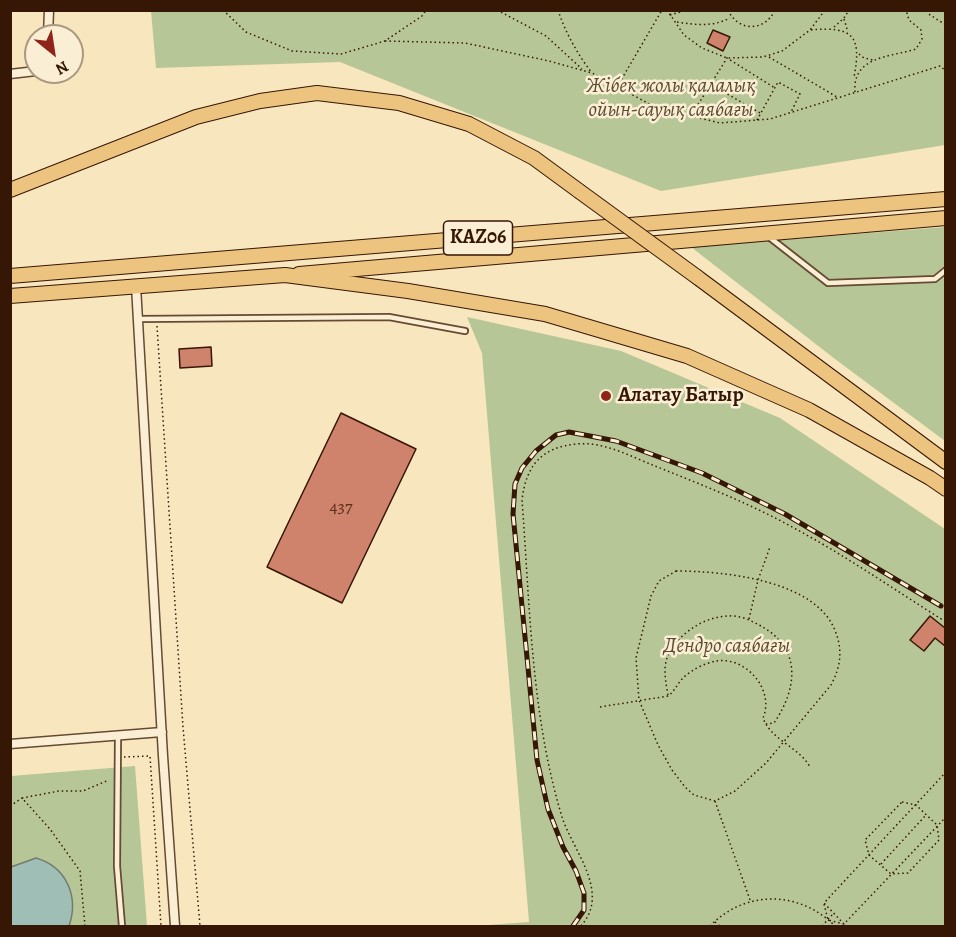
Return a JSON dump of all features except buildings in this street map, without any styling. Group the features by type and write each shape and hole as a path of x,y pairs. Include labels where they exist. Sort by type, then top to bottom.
{"main road":[{"path":"10,190 196,117 260,101 317,93 399,104 469,124 534,158 697,276 945,462"},
{"name":"KАZ06","path":"10,276 945,199"},
{"name":"KАZ06","path":"10,296 285,275 945,218"},
{"name":"KАZ06","path":"285,275 408,291 545,314 687,357 809,410 930,478 945,489"}],"street":[{"path":"136,286 175,927"},
{"path":"10,744 162,732"}],"lane":[{"path":"764,233 828,283 935,279 945,270"},
{"path":"138,319 389,317 465,331"},
{"path":"118,735 117,866 122,927"}],"path":[{"path":"223,10 246,32 292,51 342,54 385,41 422,16 426,10"},
{"path":"497,10 546,36 583,71"},
{"path":"558,10 578,52 592,73"},
{"path":"617,87 662,10"},
{"path":"668,10 684,35 702,48 727,58 775,88"},
{"path":"670,16 687,10"},
{"path":"728,10 731,17 741,25 753,27 764,24 775,10"},
{"path":"727,58 768,56 782,51 810,30 825,10"},
{"path":"834,28 849,10"},
{"path":"854,79 861,68 874,60 916,49 922,39 921,30 909,20 906,10"},
{"path":"929,10 930,15 945,25"},
{"path":"675,22 703,26 731,17"},
{"path":"844,18 857,52 855,93"},
{"path":"810,30 834,28 849,33"},
{"path":"385,41 465,43 549,61 592,73 656,107 720,123 770,119 945,63"},
{"path":"857,52 864,58 874,60"},
{"path":"768,56 838,98"},
{"path":"691,116 727,58"},
{"path":"940,66 945,70"},
{"path":"757,120 778,82 800,94 791,112"},
{"path":"711,84 760,113"},
{"path":"156,319 183,727 200,927"},
{"path":"581,927 592,904 591,888 587,869 563,819 546,752 538,704 522,500 525,480 532,467 545,454 561,447 588,444 611,449 730,496 794,528 945,622"},
{"path":"749,620 758,580 770,547"},
{"path":"676,571 724,573 758,580 767,581 804,597 822,609 834,626 842,647 838,672 831,685 766,763 735,791 715,801 694,795 685,787 658,745 639,700 636,658 651,596 659,581 666,575 676,571"},
{"path":"668,696 666,660 675,643 690,630 712,618 730,615 749,620 767,629 784,644 790,662 792,685 785,707 774,723 765,724"},
{"path":"600,707 668,696 676,690 682,679 698,668 717,661 734,662 753,672 764,692 767,710 763,718 765,724 784,742 804,756 810,767"},
{"path":"117,758 150,756 161,927"},
{"path":"824,903 945,772"},
{"path":"10,806 22,798 59,791 83,791 117,777"},
{"path":"22,798 50,829 80,871 85,927"},
{"path":"715,801 750,901"},
{"path":"902,802 916,805 926,815 937,825 939,840 908,873 891,874 869,855 865,840 902,802"},
{"path":"880,864 926,815"},
{"path":"844,924 945,817"},
{"path":"710,927 729,910 750,901 786,899 808,906 835,927"},
{"path":"824,903 828,920"},
{"path":"824,903 844,924"},
{"path":"822,927 834,914"},
{"path":"828,920 844,924"},
{"path":"715,921 720,927"}],"green space":[{"name":"Жібек жолы қалалық ойын-сауық саябағы","path":"151,11 945,11 945,145 661,191 340,62 156,68"},
{"path":"945,227 945,441 691,247"},
{"name":"Дендро саябағы","path":"467,317 621,351 780,418 945,529 945,926 474,926 529,922 482,353"},
{"path":"135,766 147,926 11,926 11,776"}],"water":[{"path":"36,858 56,868 68,884 72,904 69,926 11,926 11,867"}],"railway":[{"path":"573,926 584,910 584,893 548,809 537,760 513,514 515,484 522,468 536,451 556,435 569,432 616,441 702,473 785,514 941,606"}],"place":[{"name":"Алатау Батыр","path":"606,396"}]}
